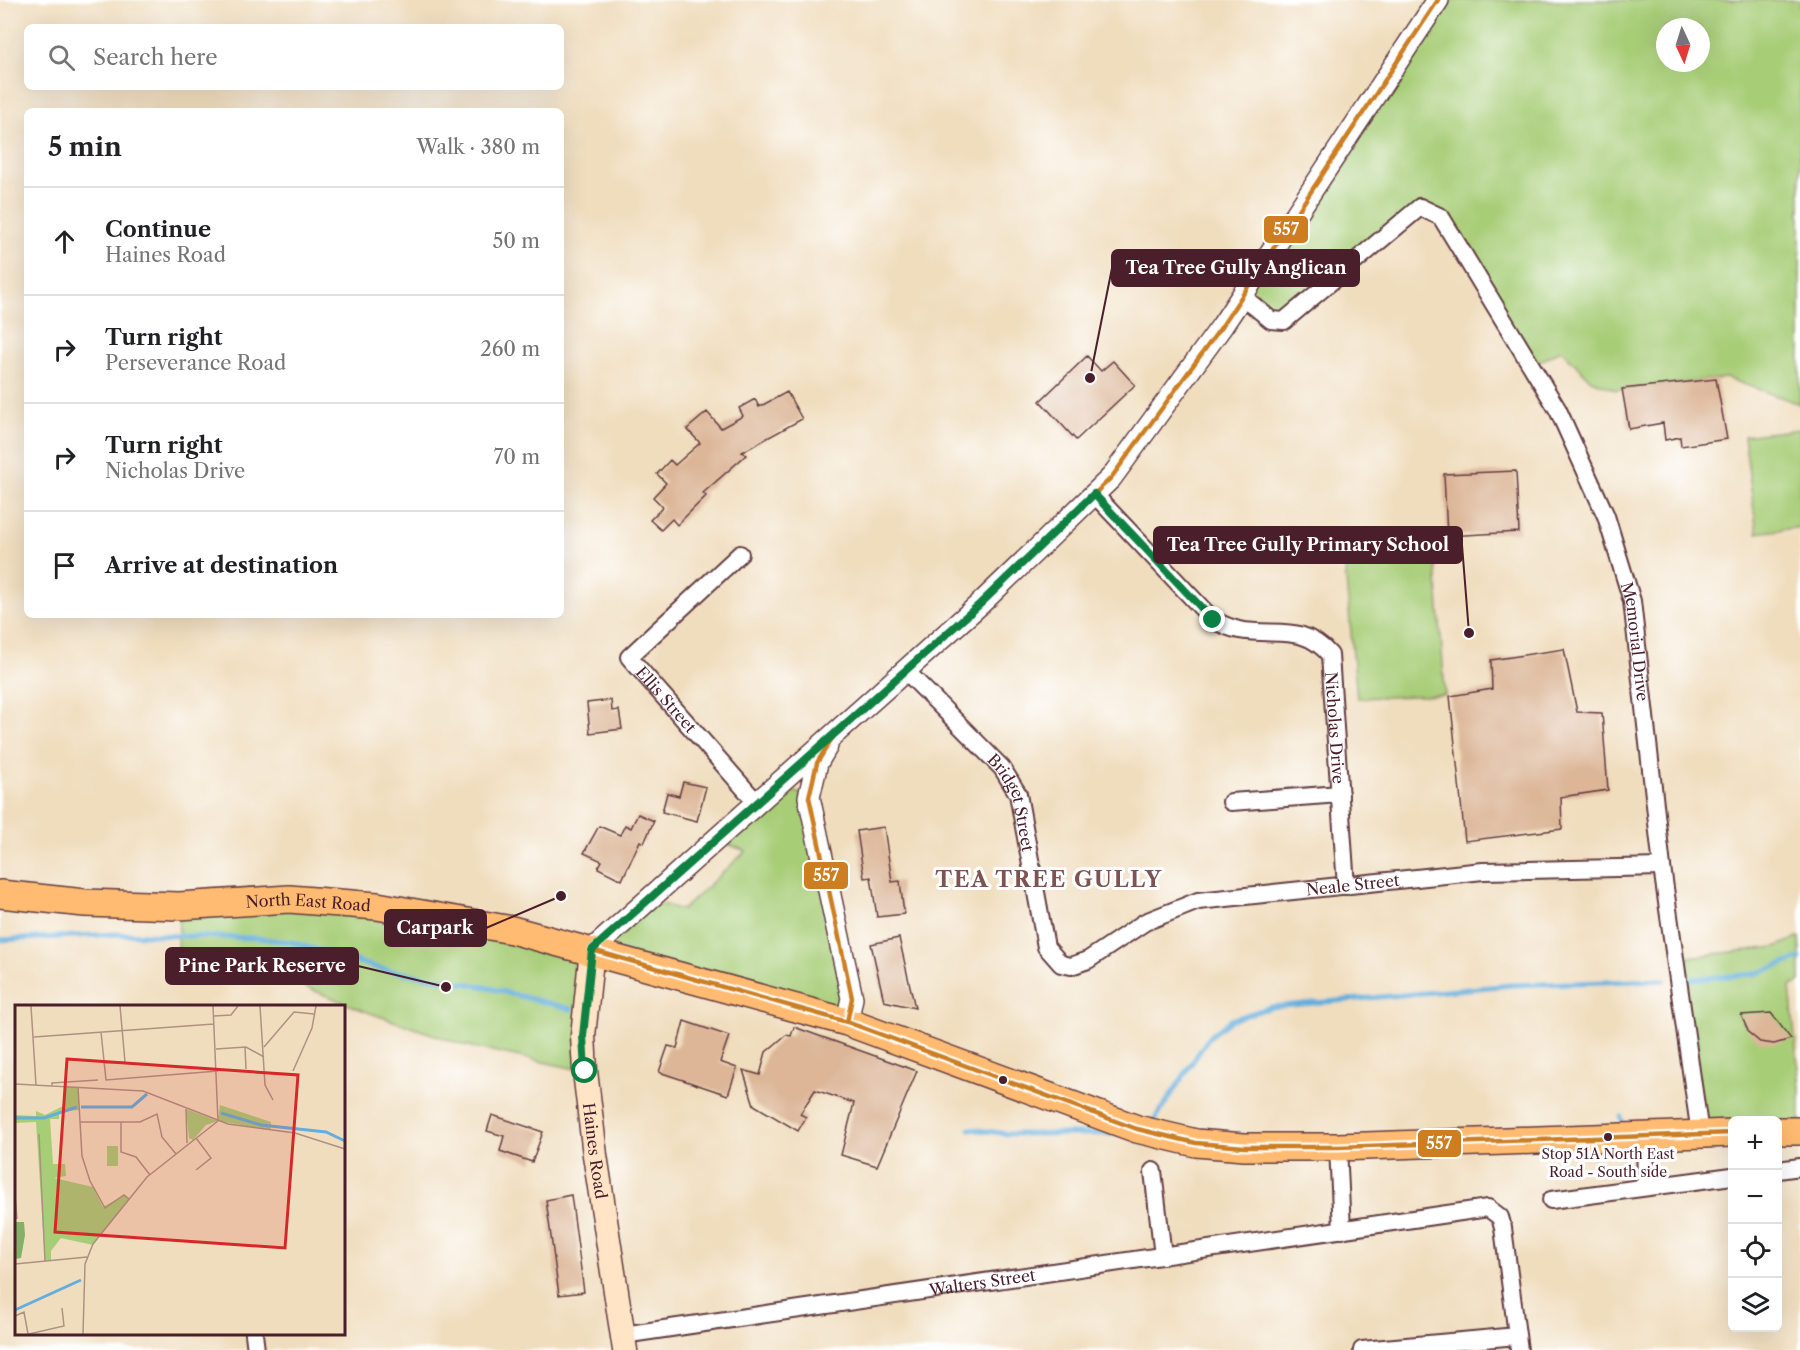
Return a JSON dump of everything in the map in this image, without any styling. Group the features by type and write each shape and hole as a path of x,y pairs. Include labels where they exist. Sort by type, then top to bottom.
{"main road":[{"name":"North East Road","path":"0,894 85,903 179,906 289,899 377,906 512,930 592,950 847,1022 1137,1129 1196,1143 1234,1147 1338,1147 1728,1133"},
{"name":"Haines Road","path":"592,950 583,1036 585,1071 595,1155 624,1343"},
{"path":"1782,1131 1800,1131"}],"street":[{"path":"592,950 980,604 1111,478 1242,296 1438,0"},
{"name":"Memorial Drive","path":"1242,296 1271,320 1284,321 1420,207 1441,217 1558,410 1606,516 1632,601 1662,867 1700,1134"},
{"name":"Nicholas Drive","path":"1094,494 1213,620 1239,630 1298,633 1319,642 1330,655 1346,885"},
{"name":"Ellis Street","path":"740,554 629,657 757,803"},
{"name":"Bridget Street","path":"905,670 1002,768 1018,794 1046,947 1061,963"},
{"path":"835,733 817,763 809,797 852,998 847,1022"},
{"path":"778,785 794,786 809,797"},
{"path":"1231,802 1340,794"},
{"name":"Neale Street","path":"1061,963 1071,966 1088,960 1145,922 1198,901 1483,871 1662,867"},
{"path":"1645,1136 1646,1187"},
{"path":"1338,1147 1342,1230"},
{"path":"1782,1169 1800,1167"},
{"path":"1153,1171 1163,1256"},
{"path":"1551,1200 1728,1177"},
{"name":"Walters Street","path":"624,1343 1163,1256 1488,1208 1500,1217 1503,1228 1518,1343"},
{"path":"254,1335 256,1350"},
{"path":"1362,1350 1518,1343"}],"green space":[{"path":"1442,0 1800,0 1800,404 1726,378 1616,390 1591,380 1561,350 1532,366 1441,217 1420,207 1284,321 1242,296"},
{"path":"1800,429 1800,527 1757,533 1744,436"},
{"path":"1434,536 1445,695 1357,698 1343,546"},
{"path":"778,785 809,797 847,1022 592,950 648,900 682,910 746,851 716,840"},
{"path":"289,899 592,950 585,1071 464,1045 370,1013 285,979 178,967 179,906"},
{"path":"1800,937 1800,982 1790,987 1800,1088 1800,1131 1782,1124 1782,1116 1728,1116 1728,1124 1700,1134 1680,958 1775,947"}],"building":[{"path":"1087,356 1101,371 1113,361 1135,385 1076,440 1040,401"},
{"path":"1716,379 1727,439 1681,446 1680,437 1665,440 1663,423 1629,429 1622,389"},
{"path":"787,392 802,419 742,452 746,455 703,493 706,496 677,525 672,519 661,530 650,520 663,507 653,497 666,483 657,474 670,460 675,465 700,443 687,429 707,412 721,428 743,416 739,408 755,399 759,407"},
{"path":"1516,471 1519,532 1447,536 1444,474"},
{"path":"1564,649 1577,712 1602,713 1608,790 1561,797 1562,829 1465,841 1450,696 1492,689 1491,660"},
{"path":"611,700 612,711 619,710 622,729 590,733 587,703"},
{"path":"683,782 706,787 697,821 662,812 667,793 679,796"},
{"path":"638,814 654,821 644,843 640,841 622,880 598,868 602,861 584,853 599,826 620,835 625,825 631,828"},
{"path":"884,827 892,882 900,881 904,914 877,917 871,877 864,878 857,831"},
{"path":"899,938 915,1008 884,1001 871,944"},
{"path":"1771,1013 1791,1039 1774,1044 1760,1042 1749,1033 1741,1015"},
{"path":"684,1021 729,1036 720,1062 737,1068 728,1095 659,1072 668,1046 677,1048"},
{"path":"794,1027 917,1071 877,1166 841,1155 854,1103 815,1090 800,1114 806,1117 798,1131 754,1105 743,1070 760,1075 766,1052 786,1035 791,1036"},
{"path":"492,1115 543,1132 532,1162 500,1151 504,1136 487,1131"},
{"path":"571,1195 584,1292 559,1295 546,1200"}],"waterway":[{"path":"0,940 115,934 257,938 291,942 381,969 481,986 571,1009"},
{"path":"1692,979 1755,974 1800,958"},
{"path":"1154,1121 1209,1037 1231,1020 1271,1007 1511,985 1664,980"},
{"path":"1621,1117 1622,1121"},
{"path":"970,1129 1008,1134 1118,1134"}],"transit line":[{"name":"557","path":"592,950 980,604 1111,478 1222,326 1438,0"},
{"name":"557","path":"835,733 817,763 809,797 852,998 847,1022"},
{"name":"557","path":"592,950 847,1022 1137,1129 1196,1143 1244,1147 1338,1147 1728,1133"}],"place":[{"name":"Tea Tree Gully Anglican","path":"1090,378"},
{"name":"Tea Tree Gully Primary School","path":"1469,633"},
{"name":"Carpark","path":"561,896"},
{"name":"Pine Park Reserve","path":"446,987"},
{"name":"Stop 51A North East Road - South side","path":"1608,1137"}],"district":[{"name":"TEA TREE GULLY","path":"1049,879"}],"route":[{"path":"585,1071 583,1036 592,950 980,604 1094,494 1213,620"}]}
